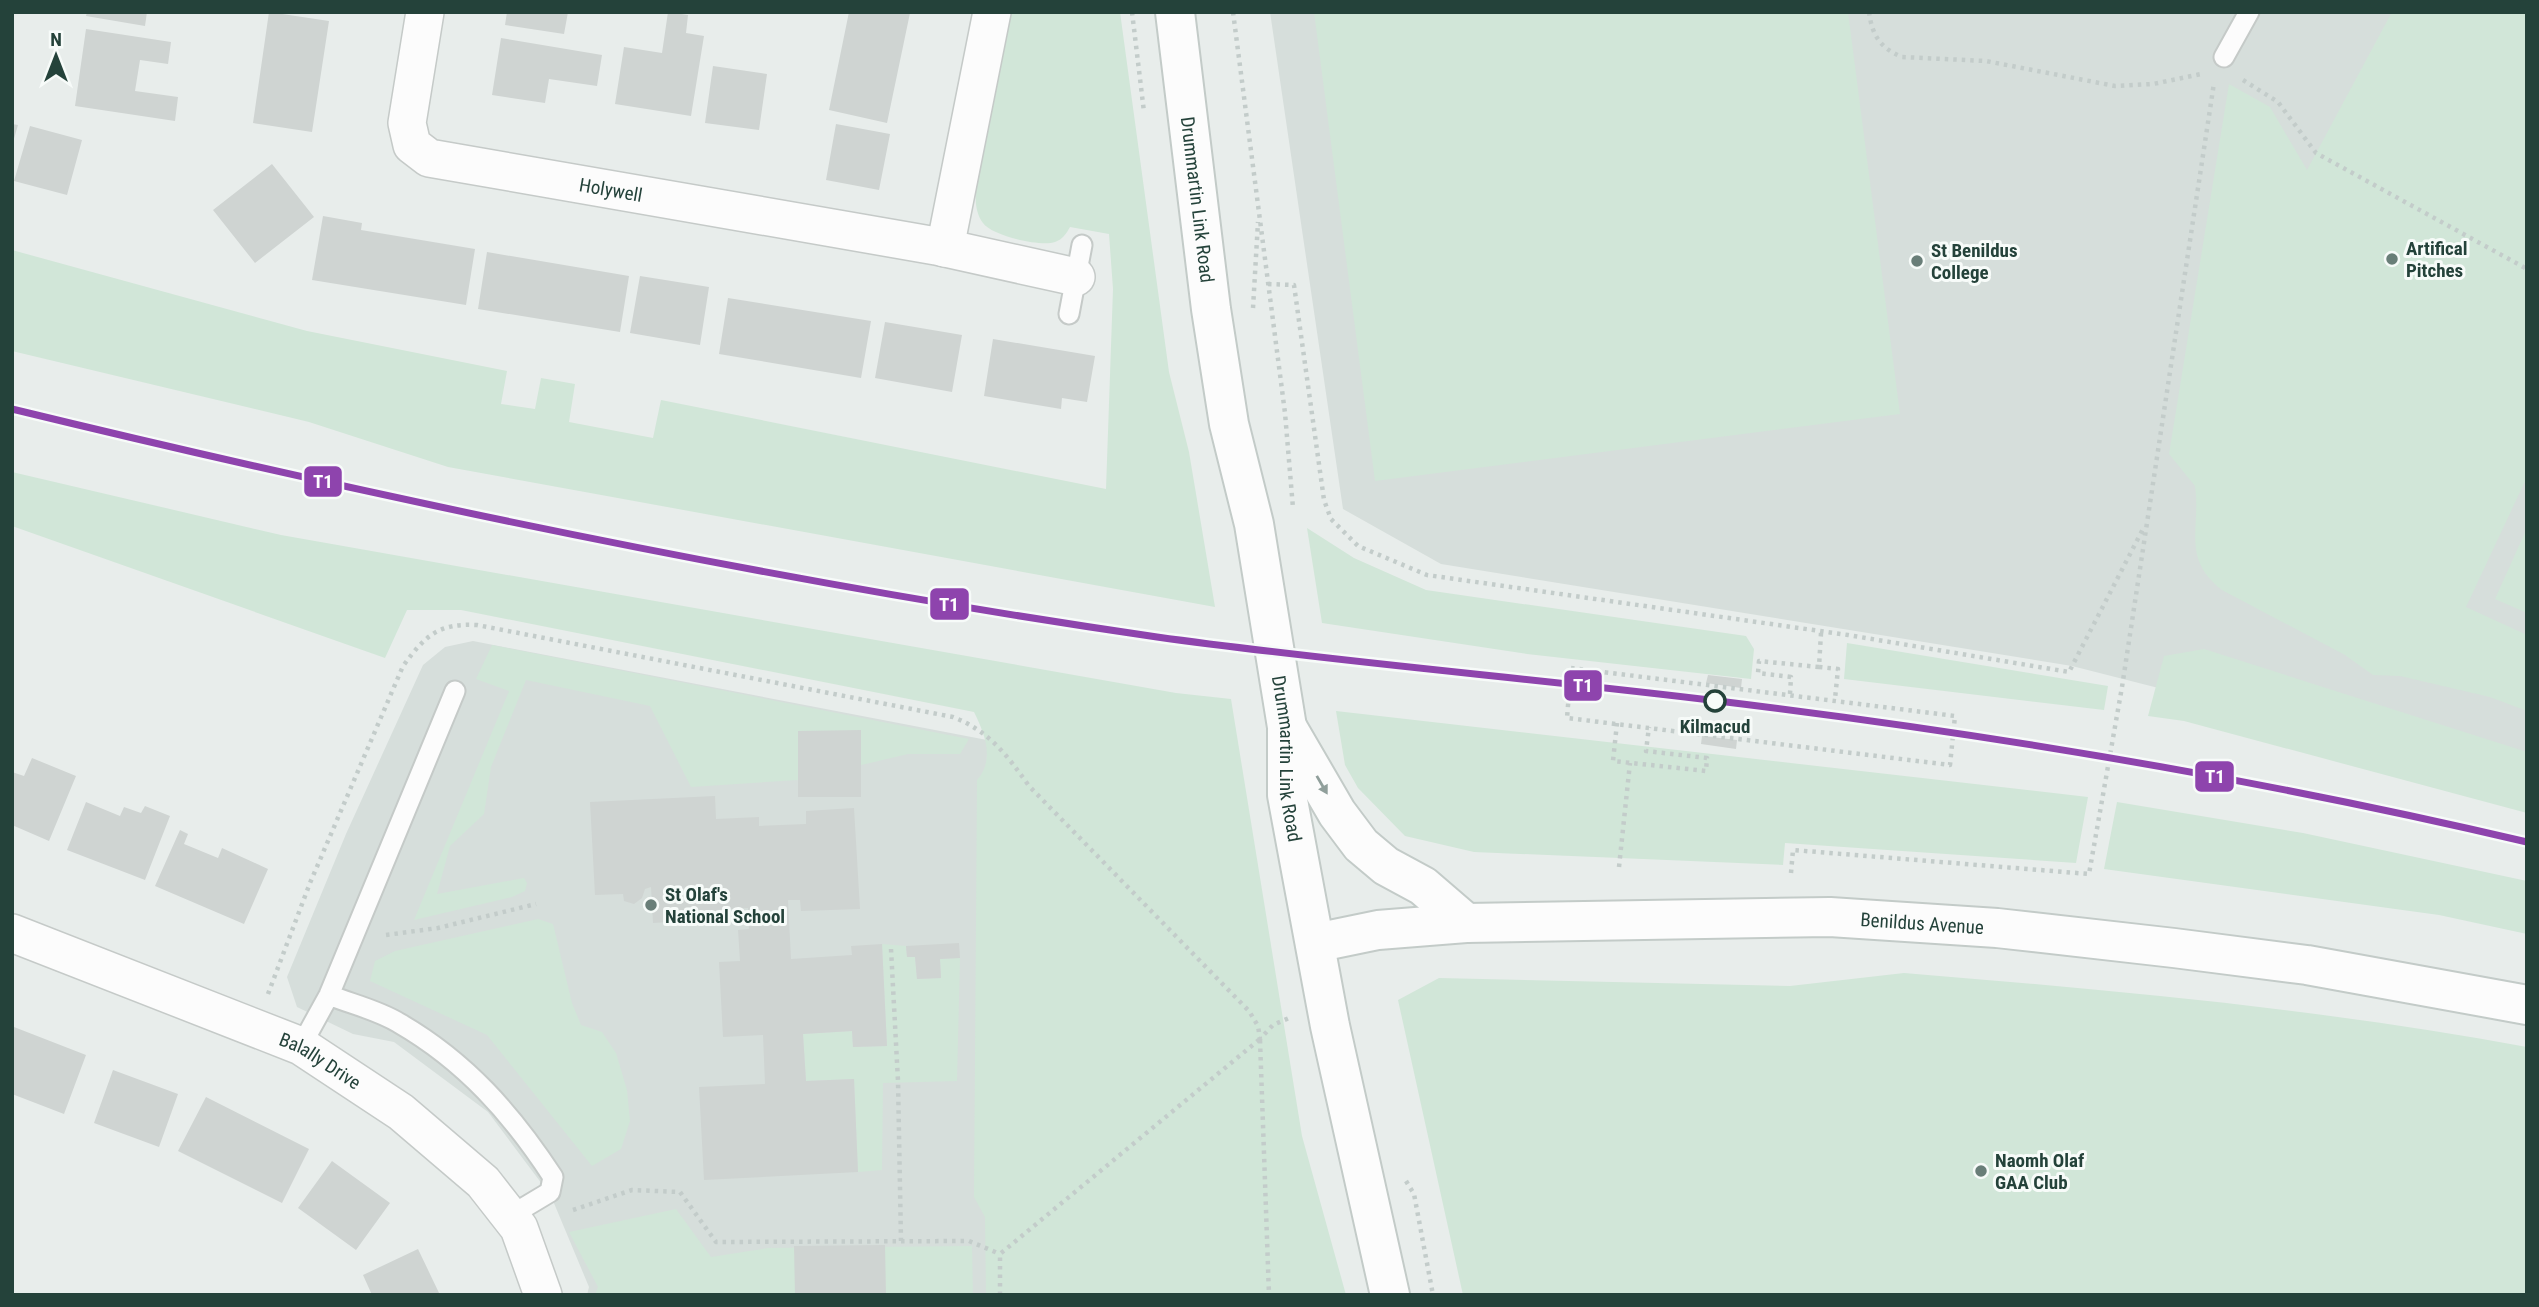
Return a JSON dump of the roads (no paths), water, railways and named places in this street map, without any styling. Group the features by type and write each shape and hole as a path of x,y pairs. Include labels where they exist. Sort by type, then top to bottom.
{"street":[{"name":"Holywell","path":"425,12 407,123 412,145 429,158 945,248 1079,261"},
{"path":"945,248 992,12"},
{"name":"Drummartin Link Road","path":"1175,12 1221,373 1229,424 1254,524 1287,727 1287,795 1327,1011 1390,1295"},
{"path":"1287,727 1337,813 1361,845 1387,866 1423,886 1466,923"},
{"name":"Benildus Avenue","path":"1315,943 1378,930 1466,923 1830,917 1997,928 2307,965 2527,1005"},
{"name":"Balally Drive","path":"12,933 301,1046 401,1112 483,1182 514,1222 543,1295"}],"lane":[{"path":"2220,64 2249,12"},
{"path":"1069,314 1079,261"},
{"path":"301,1046 329,995 455,691"},
{"path":"329,995 398,1022 462,1067 504,1107 553,1177 550,1192 514,1222"}],"place":[{"name":"Artifical Pitches","path":"2392,259"},
{"name":"St Benildus College","path":"1917,261"},
{"name":"Kilmacud","path":"1715,701"},
{"name":"St Olaf's National School","path":"651,905"},
{"name":"Naomh Olaf GAA Club","path":"1981,1171"}]}
